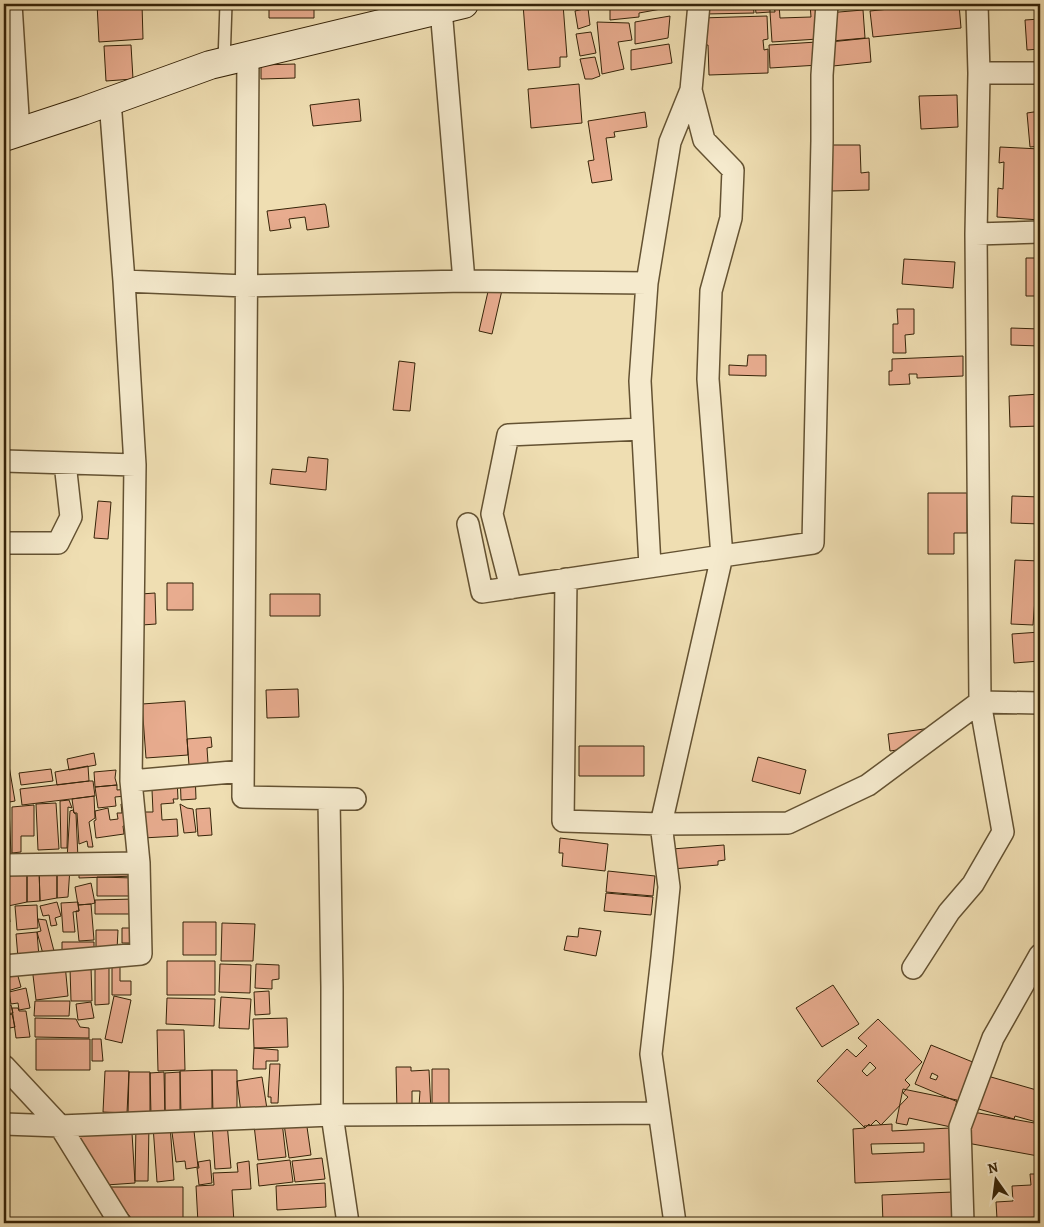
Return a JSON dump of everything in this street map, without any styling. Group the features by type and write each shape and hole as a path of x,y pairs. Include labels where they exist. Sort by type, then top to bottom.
{"street":[{"path":"11,4 11,134 210,66 452,7 464,281"},
{"path":"650,566 640,381 646,283 670,142 691,90 699,4"},
{"path":"468,524 482,592 650,566 812,544 822,75 827,4"},
{"path":"913,968 948,912 973,884 1004,832 980,702 976,234 979,73 977,4"},
{"path":"236,59 246,286 242,796 354,799"},
{"path":"979,73 1040,72"},
{"path":"674,1223 650,1054 669,887 661,824 722,556 708,378 711,291 731,218 733,170 704,140 691,90"},
{"path":"4,966 141,954 139,863 131,781 135,465 124,281 110,101"},
{"path":"976,234 1040,232"},
{"path":"124,281 246,286 464,281 646,283"},
{"path":"511,588 492,514 508,435 642,429"},
{"path":"4,461 135,465"},
{"path":"4,543 58,543 70,517 65,463"},
{"path":"566,579 563,821 661,824 788,822 868,785 980,702 1040,703"},
{"path":"131,781 243,771"},
{"path":"329,798 332,1115 348,1223"},
{"path":"4,865 139,863"},
{"path":"963,1223 960,1127 992,1038 1040,955"},
{"path":"4,1066 60,1126 120,1223"},
{"path":"4,1124 60,1126 332,1115 659,1114"}],"lane":[{"path":"226,4 236,59"}],"building":[{"path":"97,4 142,4 143,39 99,42"},
{"path":"269,4 314,4 314,18 269,18"},
{"path":"523,4 563,4 567,57 560,57 560,67 528,70"},
{"path":"595,4 607,4 608,8 596,8"},
{"path":"673,4 672,7 639,13 639,17 610,20 610,5"},
{"path":"705,4 753,4 754,13 705,14"},
{"path":"755,4 770,4 770,12 756,13"},
{"path":"774,4 779,4 780,18 811,17 810,4 816,4 818,39 772,42 770,12 775,12"},
{"path":"898,4 959,4 961,28 873,37 870,11 899,8"},
{"path":"588,8 590,25 578,29 575,11"},
{"path":"863,10 865,38 832,41 827,13"},
{"path":"670,16 668,38 635,44 635,22"},
{"path":"767,16 768,39 763,40 764,50 768,49 768,73 709,75 708,45 702,45 701,18"},
{"path":"1040,19 1040,49 1027,50 1025,20"},
{"path":"597,22 629,23 632,40 618,42 624,69 602,74"},
{"path":"591,32 596,53 580,56 576,34"},
{"path":"869,38 871,62 833,66 830,42"},
{"path":"817,42 819,65 770,68 769,45"},
{"path":"669,44 672,63 631,70 631,50"},
{"path":"131,45 133,79 106,81 104,46"},
{"path":"595,57 600,76 585,79 580,59"},
{"path":"295,64 295,78 261,79 261,65"},
{"path":"579,84 582,123 531,128 528,89"},
{"path":"957,95 958,127 921,129 919,96"},
{"path":"359,99 361,121 313,126 310,105"},
{"path":"1040,111 1040,146 1030,147 1027,113"},
{"path":"645,112 647,127 614,132 615,137 606,138 612,180 592,183 588,161 594,160 588,121"},
{"path":"831,145 860,145 861,173 869,172 869,190 832,191"},
{"path":"1000,147 1040,149 1040,220 997,217 998,188 1003,189 1004,162 999,163"},
{"path":"325,204 329,227 307,230 305,217 289,219 291,228 270,231 267,211"},
{"path":"1026,258 1040,258 1040,296 1026,296"},
{"path":"904,259 955,262 953,288 902,284"},
{"path":"492,274 505,277 492,334 479,331"},
{"path":"897,309 914,309 914,334 905,335 906,353 893,353 893,324 898,324"},
{"path":"1011,328 1040,329 1040,361 1039,346 1011,345"},
{"path":"748,355 766,355 766,376 729,375 729,365 747,366"},
{"path":"963,356 963,376 917,378 917,374 909,374 910,384 889,385 889,371 892,371 892,359"},
{"path":"399,361 415,363 410,411 393,410"},
{"path":"1040,394 1040,426 1010,427 1009,396"},
{"path":"308,457 328,459 326,490 270,484 272,469 306,472"},
{"path":"928,493 967,493 967,533 954,533 954,554 928,554"},
{"path":"1012,496 1040,497 1040,524 1011,523"},
{"path":"98,501 111,502 108,539 94,538"},
{"path":"1015,560 1040,561 1040,599 1035,599 1033,625 1011,624"},
{"path":"167,583 193,583 193,610 167,610"},
{"path":"155,593 156,624 142,625 141,594"},
{"path":"270,594 320,594 320,616 270,616"},
{"path":"1040,632 1040,661 1014,663 1012,634"},
{"path":"298,689 299,717 267,718 266,690"},
{"path":"185,701 188,755 146,758 142,704"},
{"path":"931,728 933,745 890,751 888,734"},
{"path":"211,737 212,747 207,748 208,763 189,765 187,739"},
{"path":"579,746 644,746 644,776 579,776"},
{"path":"94,753 96,765 69,770 67,759"},
{"path":"758,757 806,770 800,794 752,781"},
{"path":"9,766 15,801 4,803 4,768"},
{"path":"88,766 89,781 57,785 55,772"},
{"path":"51,769 53,781 21,785 19,773"},
{"path":"116,770 115,778 117,785 95,787 94,772"},
{"path":"180,772 195,772 196,799 181,800"},
{"path":"177,779 178,799 173,799 174,803 161,804 162,820 177,819 178,836 143,838 141,812 153,812 152,790 164,789 163,780"},
{"path":"93,781 95,796 22,805 20,789"},
{"path":"117,785 117,790 129,789 126,796 115,797 116,806 98,808 95,787"},
{"path":"94,796 95,818 89,822 93,847 88,847 87,841 79,844 77,813 74,813 72,799"},
{"path":"69,800 72,808 68,807 67,848 61,848 60,801"},
{"path":"56,803 59,849 38,850 36,804"},
{"path":"129,803 132,824 123,826 124,834 96,838 95,811 108,808 110,820 118,819 117,813 122,813 121,804"},
{"path":"180,804 193,809 196,832 184,833"},
{"path":"34,805 34,836 21,836 21,852 12,853 12,807"},
{"path":"9,806 11,855 4,854 4,807"},
{"path":"210,808 212,835 198,836 196,809"},
{"path":"73,810 76,814 78,859 67,859 70,811"},
{"path":"560,838 608,844 605,871 562,866 563,853 559,853"},
{"path":"724,845 725,860 718,861 718,865 673,869 672,849"},
{"path":"135,867 135,876 79,878 79,868"},
{"path":"4,868 27,868 27,902 8,906 10,922 5,922 9,960 4,960"},
{"path":"27,868 39,868 40,901 27,902"},
{"path":"39,868 57,868 57,898 40,901"},
{"path":"57,868 70,868 68,897 57,898"},
{"path":"608,871 655,876 653,896 606,892"},
{"path":"97,877 135,878 135,896 97,896"},
{"path":"91,883 95,903 78,905 75,887"},
{"path":"606,893 653,897 651,915 604,911"},
{"path":"135,899 135,914 95,914 95,900"},
{"path":"57,902 61,916 55,918 57,925 51,926 49,915 43,916 40,906"},
{"path":"78,902 79,911 73,912 75,932 63,932 61,903"},
{"path":"91,904 94,940 79,941 76,911 79,911 78,905"},
{"path":"37,905 38,928 17,930 15,906"},
{"path":"38,919 46,920 54,951 43,954 37,932 41,931"},
{"path":"183,922 216,922 216,955 183,955"},
{"path":"222,923 255,924 253,961 221,961"},
{"path":"122,928 136,928 135,943 122,943"},
{"path":"579,928 601,931 596,956 564,950 567,936 578,937"},
{"path":"96,930 118,930 117,950 96,950"},
{"path":"37,932 39,957 18,958 16,934"},
{"path":"62,942 94,942 94,957 62,957"},
{"path":"167,961 215,961 215,995 167,995"},
{"path":"95,963 109,963 109,1004 95,1005"},
{"path":"65,964 68,996 36,1000 32,967"},
{"path":"220,964 251,965 250,993 219,992"},
{"path":"256,964 279,965 279,979 272,980 272,989 255,988"},
{"path":"91,967 92,1001 71,1001 70,968"},
{"path":"112,967 120,967 120,981 131,981 131,995 112,995"},
{"path":"16,969 21,987 4,992 4,973"},
{"path":"833,985 859,1024 822,1047 796,1008"},
{"path":"26,988 30,1008 19,1010 18,1003 11,1004 9,992"},
{"path":"269,991 270,1014 255,1015 254,992"},
{"path":"7,993 9,1003 4,1005 4,994"},
{"path":"114,996 131,1000 122,1043 105,1039"},
{"path":"221,997 251,999 249,1029 219,1028"},
{"path":"167,998 215,999 214,1026 166,1024"},
{"path":"35,1001 70,1001 69,1016 34,1016"},
{"path":"91,1002 94,1018 78,1020 76,1004"},
{"path":"11,1005 13,1013 4,1014 4,1006"},
{"path":"12,1008 26,1011 30,1037 16,1038"},
{"path":"12,1014 15,1027 4,1029 4,1016"},
{"path":"35,1018 76,1019 80,1027 89,1028 89,1038 35,1037"},
{"path":"287,1018 288,1047 254,1048 253,1019"},
{"path":"878,1019 922,1062 905,1080 910,1085 903,1093 908,1097 881,1125 876,1120 865,1128 817,1081 847,1049 856,1057 867,1046 858,1038","holes":["870,1062 876,1068 867,1076 862,1071"]},
{"path":"157,1030 184,1030 185,1070 158,1071"},
{"path":"36,1039 90,1039 90,1070 36,1070"},
{"path":"92,1039 101,1039 103,1061 92,1061"},
{"path":"931,1045 980,1065 958,1102 915,1084","holes":["932,1073 938,1076 936,1080 930,1078"]},
{"path":"254,1048 278,1050 278,1061 266,1061 266,1069 253,1069"},
{"path":"270,1064 280,1064 278,1103 271,1103 271,1097 268,1097"},
{"path":"396,1067 411,1067 411,1071 429,1070 431,1111 397,1112","holes":["412,1091 420,1091 419,1106 412,1106"]},
{"path":"432,1069 449,1069 449,1112 432,1112"},
{"path":"212,1070 237,1070 237,1115 213,1115"},
{"path":"212,1070 212,1114 181,1115 180,1071"},
{"path":"105,1071 129,1071 127,1113 103,1112"},
{"path":"129,1072 150,1072 150,1114 128,1114"},
{"path":"164,1072 165,1115 151,1115 150,1073"},
{"path":"180,1072 180,1115 165,1115 165,1073"},
{"path":"984,1075 1040,1091 1040,1123 1015,1116 1014,1119 975,1108"},
{"path":"262,1077 267,1109 241,1113 237,1081"},
{"path":"903,1089 957,1100 951,1127 909,1118 907,1125 896,1123"},
{"path":"973,1112 1040,1124 1038,1156 967,1143"},
{"path":"306,1120 311,1155 289,1158 284,1124"},
{"path":"193,1122 198,1167 186,1169 185,1161 176,1162 171,1125"},
{"path":"282,1122 286,1157 258,1160 254,1125"},
{"path":"227,1123 231,1168 215,1169 212,1124"},
{"path":"136,1124 149,1124 148,1181 135,1181"},
{"path":"892,1124 892,1131 950,1128 952,1179 855,1183 853,1129 865,1128 864,1126","holes":["924,1143 924,1152 872,1154 871,1144"]},
{"path":"170,1125 174,1180 157,1182 153,1126"},
{"path":"132,1133 135,1183 106,1185 74,1136"},
{"path":"322,1158 325,1179 295,1182 292,1161"},
{"path":"210,1160 212,1183 199,1185 198,1162"},
{"path":"290,1160 293,1182 259,1186 257,1164"},
{"path":"249,1161 251,1189 232,1190 234,1223 198,1223 196,1186 214,1185 213,1173 238,1172 237,1163"},
{"path":"1030,1174 1040,1174 1040,1217 997,1219 996,1202 1013,1201 1012,1186 1031,1185"},
{"path":"325,1183 326,1207 277,1210 276,1186"},
{"path":"107,1187 183,1187 183,1223 161,1223 161,1218 131,1218"},
{"path":"953,1192 954,1223 883,1223 882,1195"},
{"path":"1040,1220 1040,1223 989,1223"}]}
